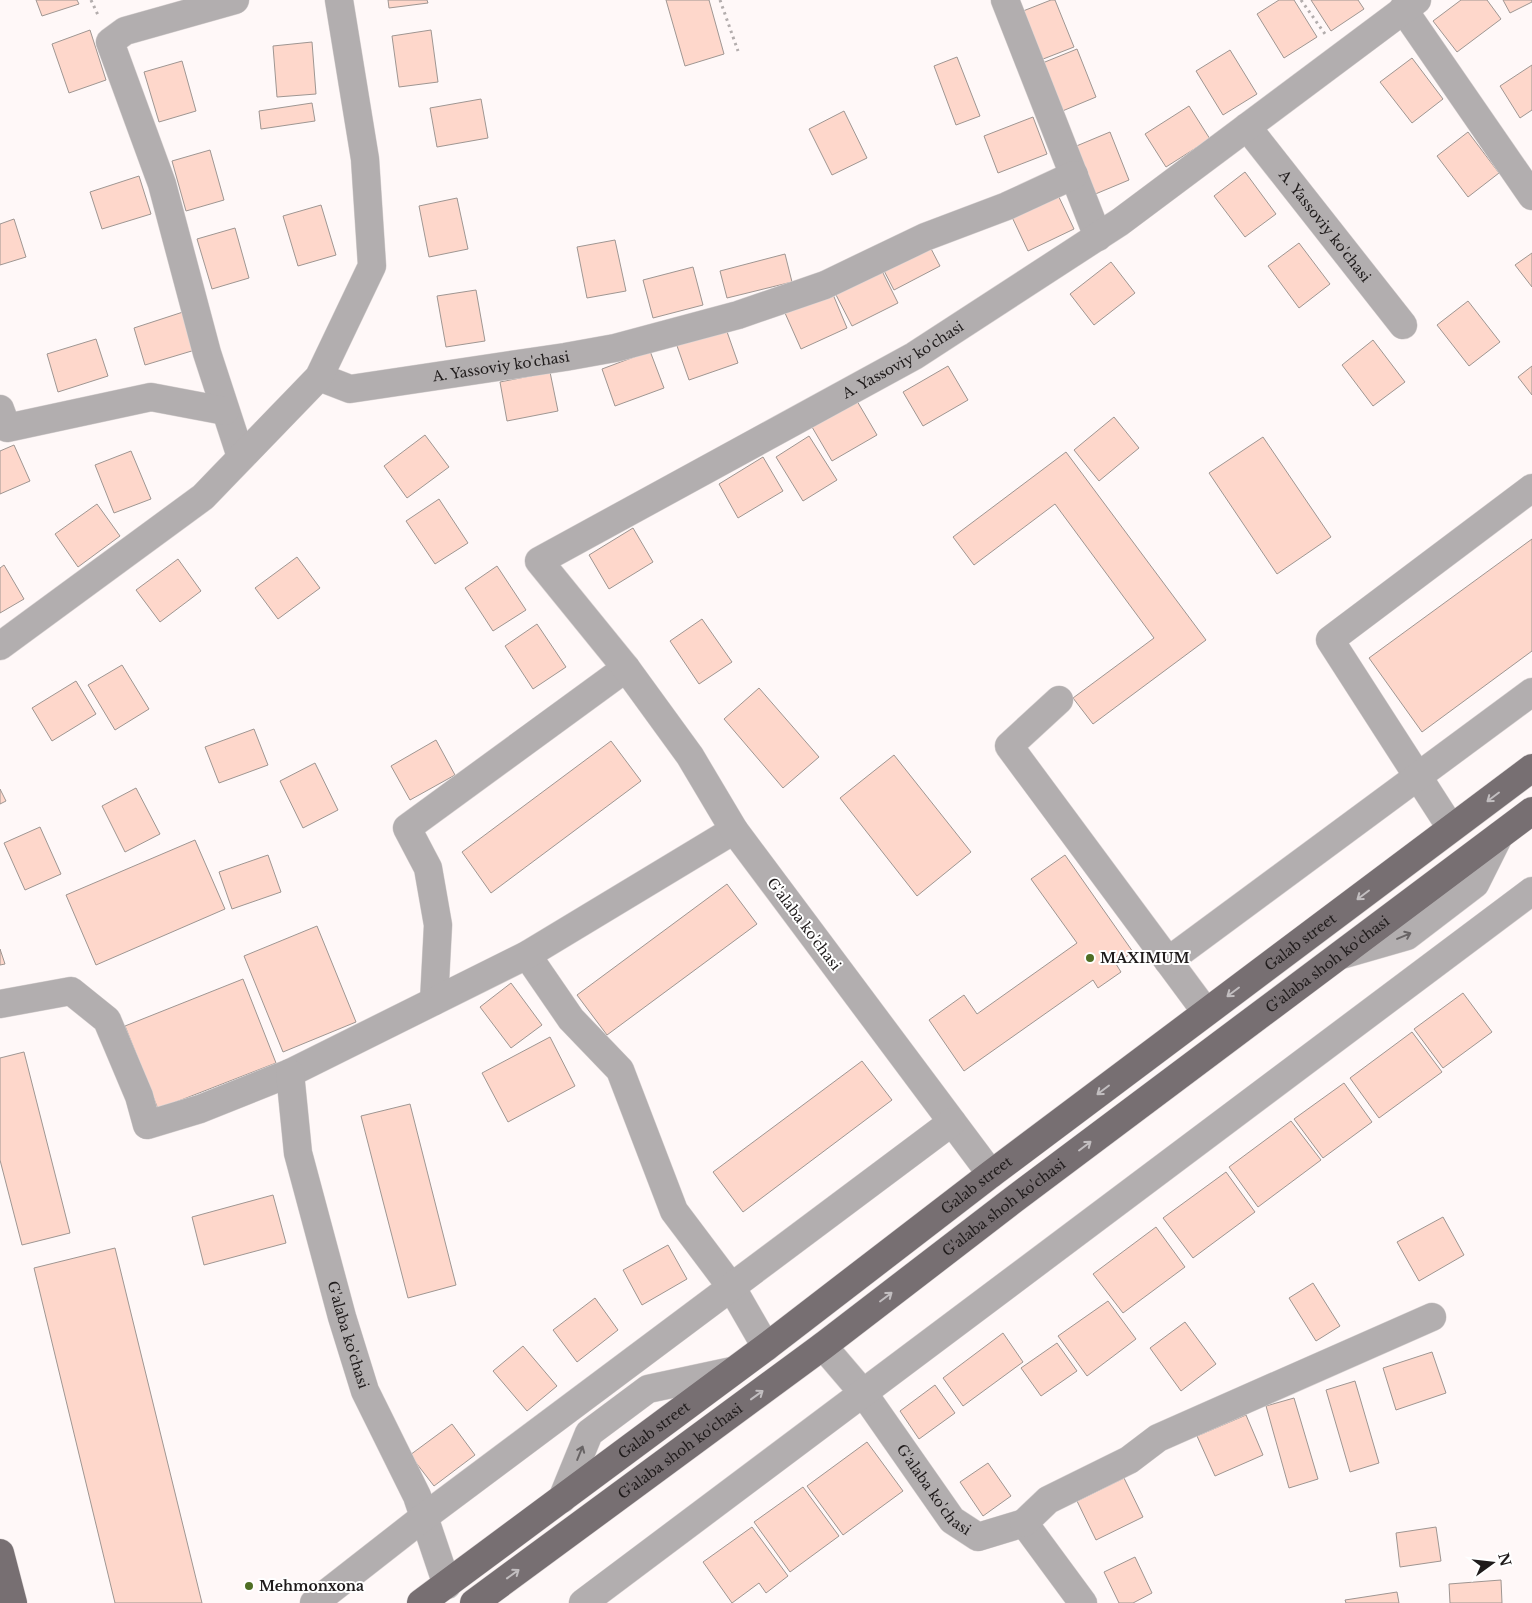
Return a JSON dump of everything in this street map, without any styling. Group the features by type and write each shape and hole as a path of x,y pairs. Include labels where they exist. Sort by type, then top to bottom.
{"main road":[{"name":"Galab street","path":"421,1603 766,1347 991,1174 1532,768"},
{"name":"G'alaba shoh ko'chasi","path":"474,1603 823,1346 1021,1194 1532,811"},
{"path":"0,1553 13,1603"}],"street":[{"path":"235,0 125,31 110,42 162,184 207,354 241,457"},
{"path":"0,646 203,497 319,376 372,266 365,159 339,0"},
{"path":"1005,0 1098,237"},
{"name":"A. Yassoviy ko'chasi","path":"539,561 914,356 1120,222 1410,4 1532,196"},
{"name":"A. Yassoviy ko'chasi","path":"1247,127 1404,325"},
{"name":"A. Yassoviy ko'chasi","path":"319,376 350,388 565,357 634,343 738,314 825,285 925,237 1008,206 1074,175"},
{"path":"0,409 7,428 151,397 225,411"},
{"path":"1451,828 1330,640 1532,488"},
{"name":"G'alaba ko'chasi","path":"539,561 626,668 690,756 734,830 991,1174"},
{"path":"434,1002 438,924 428,868 407,828 626,668"},
{"path":"1168,961 1532,692"},
{"path":"1059,700 1009,746 1206,1012"},
{"path":"0,1004 71,991 107,1020 139,1096 147,1125 200,1109 290,1073 434,1002 527,955 734,830"},
{"path":"583,1603 1532,891"},
{"path":"527,955 571,1019 620,1070 674,1211 732,1288 766,1347"},
{"name":"G'alaba ko'chasi","path":"290,1073 298,1153 342,1318 365,1391 417,1496 447,1585"},
{"path":"314,1603 424,1517 952,1122"},
{"path":"1083,1603 1024,1523 1048,1500 1129,1460 1158,1438 1432,1317"},
{"name":"G'alaba ko'chasi","path":"823,1346 864,1394 952,1520 978,1537 1024,1523"},
{"path":"562,1499 588,1433 648,1389 732,1372"}],"path":[{"path":"720,0 738,51"},
{"path":"1301,0 1341,56"}],"building":[{"path":"36,0 77,0 79,4 42,16"},
{"path":"388,0 427,0 428,3 389,8"},
{"path":"666,0 709,0 724,54 685,66"},
{"path":"1055,0 1074,47 1038,61 1018,13"},
{"path":"1279,0 1294,0 1317,37 1284,58 1257,14"},
{"path":"1311,0 1358,0 1364,9 1331,31"},
{"path":"1461,0 1487,0 1501,19 1457,52 1433,21"},
{"path":"1503,0 1532,0 1532,2 1510,13"},
{"path":"90,30 106,80 69,93 52,44"},
{"path":"431,30 438,82 399,87 392,36"},
{"path":"312,42 316,94 277,97 273,46"},
{"path":"1077,49 1096,97 1060,112 1040,64"},
{"path":"1230,50 1257,94 1223,115 1196,71"},
{"path":"957,57 980,116 956,125 934,66"},
{"path":"1412,58 1443,99 1412,123 1380,82"},
{"path":"182,61 196,111 159,122 144,72"},
{"path":"1532,65 1532,110 1520,118 1500,86"},
{"path":"481,99 488,138 437,147 430,108"},
{"path":"312,103 315,121 261,129 259,111"},
{"path":"1189,106 1210,139 1166,167 1145,134"},
{"path":"844,111 867,158 832,175 809,129"},
{"path":"1033,117 1047,154 998,173 984,136"},
{"path":"1110,132 1129,180 1093,195 1074,147"},
{"path":"1468,132 1499,173 1468,197 1437,156"},
{"path":"210,150 224,200 186,211 172,161"},
{"path":"1245,172 1276,214 1245,237 1214,196"},
{"path":"139,176 151,214 102,229 90,192"},
{"path":"1057,193 1074,229 1028,251 1011,215"},
{"path":"457,198 468,249 429,257 419,206"},
{"path":"321,205 336,255 298,266 283,216"},
{"path":"14,219 26,257 0,265 0,224"},
{"path":"235,228 249,278 212,289 197,239"},
{"path":"615,240 626,291 587,298 577,247"},
{"path":"927,241 940,266 894,290 881,265"},
{"path":"1299,243 1330,284 1299,308 1268,266"},
{"path":"1532,253 1532,287 1515,265"},
{"path":"785,254 792,282 727,298 720,271"},
{"path":"1111,262 1135,293 1094,325 1070,294"},
{"path":"693,267 703,305 653,318 643,280"},
{"path":"880,267 898,303 852,326 834,291"},
{"path":"476,290 485,341 446,347 437,296"},
{"path":"832,292 847,328 801,349 785,313"},
{"path":"1468,301 1500,342 1469,366 1437,325"},
{"path":"183,312 195,350 145,365 134,328"},
{"path":"725,326 738,363 689,380 676,343"},
{"path":"96,339 108,376 58,392 47,354"},
{"path":"1373,340 1405,382 1373,406 1342,365"},
{"path":"650,351 664,388 615,406 602,369"},
{"path":"948,366 968,400 923,426 903,392"},
{"path":"1532,366 1532,395 1518,377"},
{"path":"550,372 558,411 507,421 500,382"},
{"path":"857,401 877,435 832,461 812,427"},
{"path":"1114,417 1139,448 1099,481 1074,450"},
{"path":"425,435 449,467 407,498 384,466"},
{"path":"809,436 837,480 803,501 776,457"},
{"path":"1263,437 1331,537 1277,574 1209,473"},
{"path":"14,445 30,481 0,494 0,451"},
{"path":"131,451 151,499 114,513 95,465"},
{"path":"1066,452 1206,640 1093,724 1073,698 1154,638 1055,504 974,565 953,537"},
{"path":"763,457 783,491 738,518 719,484"},
{"path":"439,499 468,543 435,564 406,521"},
{"path":"97,504 120,536 78,567 55,534"},
{"path":"633,528 653,562 609,589 589,555"},
{"path":"1532,539 1532,651 1422,732 1369,658"},
{"path":"297,557 320,588 278,619 255,588"},
{"path":"178,559 201,591 160,622 136,590"},
{"path":"4,565 24,599 0,613 0,568"},
{"path":"497,566 526,610 493,631 465,588"},
{"path":"702,619 732,662 699,684 670,641"},
{"path":"537,624 566,667 533,689 505,646"},
{"path":"122,665 149,709 115,730 88,685"},
{"path":"76,681 96,714 52,741 32,708"},
{"path":"759,688 819,757 783,788 724,719"},
{"path":"254,729 268,765 219,783 205,747"},
{"path":"436,740 455,775 410,800 391,766"},
{"path":"611,741 641,781 491,893 462,852"},
{"path":"894,755 971,852 917,896 840,798"},
{"path":"315,763 338,810 303,828 280,781"},
{"path":"136,788 160,834 125,852 102,806"},
{"path":"0,789 6,801 0,804"},
{"path":"40,827 61,874 25,890 4,843"},
{"path":"195,840 225,909 96,965 66,895"},
{"path":"268,855 281,892 232,909 219,872"},
{"name":"MAXIMUM","path":"1065,855 1133,952 1116,964 1121,972 1098,988 1093,980 964,1071 929,1020 964,995 977,1014 1077,943 1031,879"},
{"path":"727,884 757,924 607,1035 577,995"},
{"path":"317,926 356,1022 283,1052 244,956"},
{"path":"0,949 5,964 0,965"},
{"path":"243,979 276,1063 158,1109 125,1026"},
{"path":"511,983 542,1025 511,1048 480,1007"},
{"path":"1463,993 1492,1032 1443,1068 1414,1029"},
{"path":"1412,1032 1442,1072 1379,1118 1350,1078"},
{"path":"550,1037 575,1086 508,1122 482,1073"},
{"path":"24,1052 70,1233 22,1245 0,1160 0,1058"},
{"path":"862,1061 892,1100 743,1212 713,1172"},
{"path":"1344,1083 1372,1122 1323,1158 1294,1119"},
{"path":"410,1104 456,1285 408,1298 361,1116"},
{"path":"1291,1121 1321,1160 1258,1207 1229,1167"},
{"path":"1226,1172 1255,1212 1193,1258 1163,1218"},
{"path":"273,1195 286,1243 204,1265 192,1217"},
{"path":"1443,1217 1464,1255 1419,1281 1397,1242"},
{"path":"1156,1227 1185,1267 1123,1313 1093,1274"},
{"path":"668,1245 687,1279 642,1305 623,1270"},
{"path":"115,1248 202,1603 115,1603 34,1268"},
{"path":"1313,1283 1340,1326 1316,1341 1289,1298"},
{"path":"595,1298 618,1330 577,1362 553,1330"},
{"path":"1108,1301 1136,1339 1087,1376 1058,1336"},
{"path":"1185,1322 1216,1364 1181,1391 1150,1348"},
{"path":"1003,1333 1023,1362 963,1406 943,1378"},
{"path":"1057,1343 1077,1371 1041,1396 1021,1368"},
{"path":"523,1346 557,1386 527,1411 493,1371"},
{"path":"1432,1352 1446,1393 1396,1410 1383,1368"},
{"path":"1355,1381 1379,1463 1350,1472 1326,1390"},
{"path":"935,1385 955,1413 919,1439 900,1411"},
{"path":"1294,1398 1318,1479 1289,1488 1266,1406"},
{"path":"1246,1415 1263,1455 1215,1476 1197,1436"},
{"path":"452,1424 475,1455 434,1486 410,1455"},
{"path":"867,1442 903,1491 843,1535 807,1486"},
{"path":"988,1463 1011,1496 983,1516 960,1482"},
{"path":"1124,1478 1143,1517 1096,1540 1077,1501"},
{"path":"803,1487 839,1536 790,1572 754,1522"},
{"path":"752,1527 788,1576 766,1593 759,1583 732,1603 703,1562"},
{"path":"1436,1527 1441,1561 1400,1567 1396,1533"},
{"path":"1135,1557 1152,1593 1133,1603 1119,1603 1104,1572"},
{"path":"1501,1580 1502,1603 1450,1603 1449,1584"},
{"path":"1397,1592 1399,1603 1346,1603 1345,1600"}],"place":[{"name":"MAXIMUM","path":"1090,958"},
{"name":"Mehmonxona","path":"249,1586"}]}
